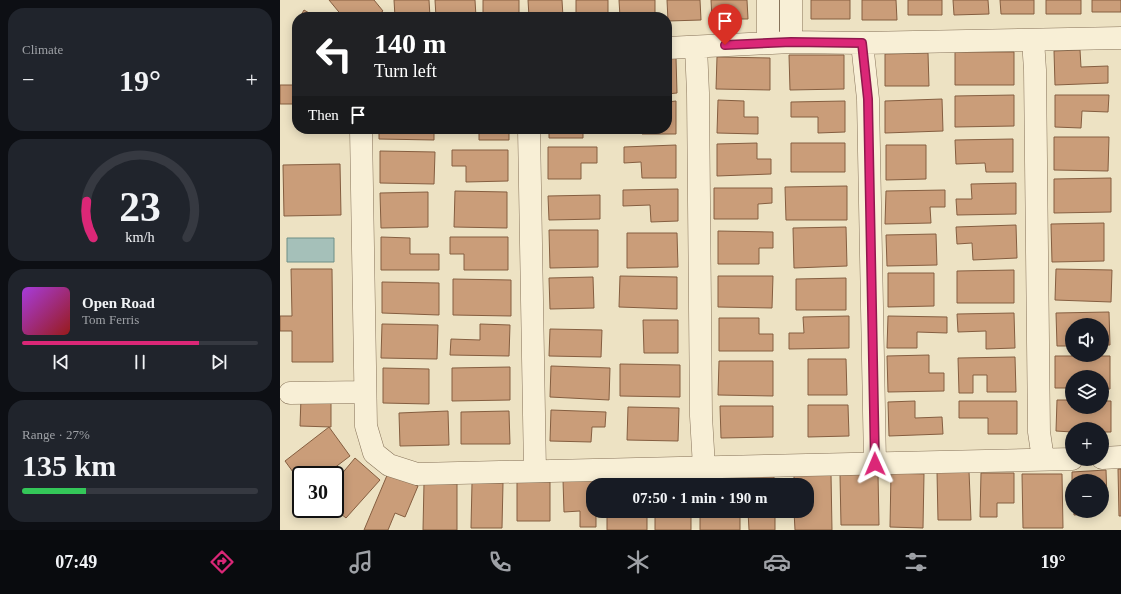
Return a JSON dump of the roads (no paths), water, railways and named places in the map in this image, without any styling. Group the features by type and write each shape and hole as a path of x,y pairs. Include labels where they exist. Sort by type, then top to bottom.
{"street":[{"path":"768,0 768,43"},
{"path":"791,0 791,42"},
{"path":"672,48 791,42 862,43 1121,38"},
{"path":"1033,40 1035,70 1039,432 1043,459"},
{"path":"862,43 868,99 875,464"},
{"path":"696,47 698,93 701,416 704,467"},
{"path":"361,134 366,426 374,453 389,465 416,474 1065,459"},
{"path":"529,134 535,472"},
{"path":"290,393 365,392"},
{"path":"1109,458 1121,457"}],"water":[{"path":"287,238 334,238 334,262 287,262"}]}
